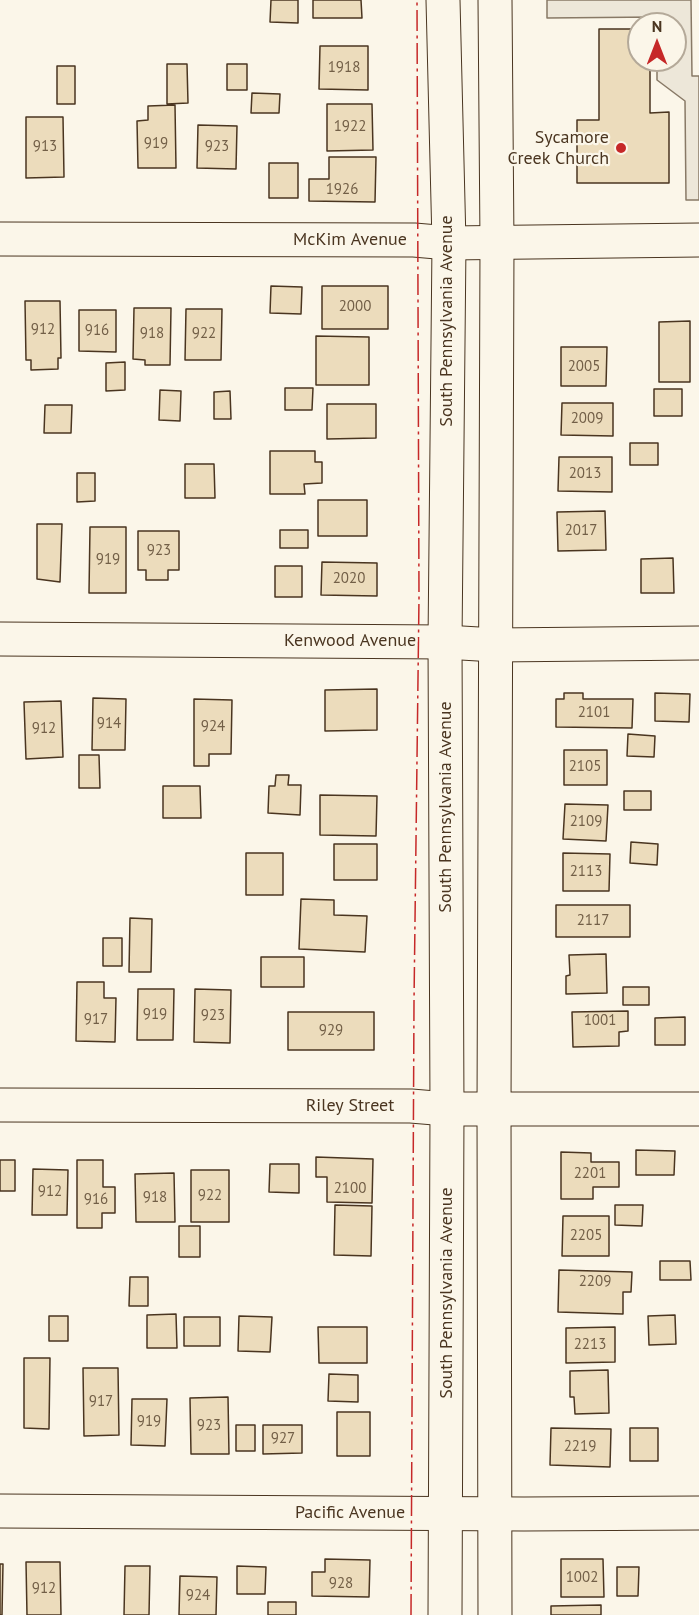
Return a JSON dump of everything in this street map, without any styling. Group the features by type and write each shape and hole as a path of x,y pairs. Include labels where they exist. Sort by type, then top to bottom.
{"main road":[{"name":"South Pennsylvania Avenue","path":"443,0 449,243 445,642 447,1109 445,1615"},
{"path":"495,0 497,243 495,1615"},
{"name":"McKim Avenue","path":"0,239 414,240 449,243 699,240"},
{"name":"Kenwood Avenue","path":"0,639 445,642 495,645 699,643"},
{"name":"Riley Street","path":"0,1105 699,1109"},
{"name":"Pacific Avenue","path":"0,1511 699,1513"}],"shaded area":[{"path":"547,0 691,0 692,76 699,76 699,200 686,200 685,101 657,80 657,72 687,72 687,12 627,12 627,17 547,18"}],"building":[{"path":"271,0 298,0 298,23 270,22"},
{"path":"313,0 361,0 362,18 313,18"},
{"path":"599,29 627,29 627,72 650,72 650,113 669,112 669,183 577,183 577,120 599,120"},
{"path":"320,46 368,46 368,90 319,89"},
{"path":"167,64 187,64 188,103 167,104"},
{"path":"227,64 247,64 247,90 227,90"},
{"path":"57,66 75,66 75,104 57,104"},
{"path":"252,93 280,94 279,113 251,113"},
{"path":"327,104 372,104 373,150 327,151"},
{"path":"175,105 176,168 138,168 137,121 148,120 148,106"},
{"path":"26,117 63,117 64,177 26,178"},
{"path":"198,125 237,126 236,169 197,168"},
{"path":"329,157 376,157 375,202 309,201 309,179 329,179"},
{"path":"269,163 298,163 298,198 269,198"},
{"path":"271,286 302,287 301,314 270,313"},
{"path":"322,286 388,286 388,329 322,329"},
{"path":"25,301 60,301 61,358 58,358 58,369 31,370 31,360 26,360"},
{"path":"134,308 171,308 170,365 145,365 145,360 133,359"},
{"path":"186,309 222,309 221,360 185,360"},
{"path":"79,310 116,310 116,352 79,351"},
{"path":"690,321 690,382 659,382 659,322"},
{"path":"316,336 369,337 369,385 316,385"},
{"path":"561,347 607,347 606,386 561,386"},
{"path":"125,362 125,390 106,391 106,363"},
{"path":"285,388 313,388 312,410 285,410"},
{"path":"654,389 682,389 682,416 654,416"},
{"path":"160,390 181,391 180,421 159,420"},
{"path":"230,391 231,419 214,419 214,392"},
{"path":"562,403 613,403 613,436 561,435"},
{"path":"327,404 376,404 376,438 327,439"},
{"path":"45,405 72,405 71,433 44,433"},
{"path":"630,443 658,443 658,465 630,465"},
{"path":"270,451 315,451 315,462 322,462 322,483 304,484 305,494 270,494"},
{"path":"559,457 612,457 612,492 558,491"},
{"path":"185,464 214,464 215,498 185,498"},
{"path":"77,473 95,473 95,501 77,502"},
{"path":"318,500 367,500 367,536 318,536"},
{"path":"605,511 606,550 558,551 557,512"},
{"path":"37,524 62,524 60,582 37,579"},
{"path":"90,527 126,527 126,593 89,593"},
{"path":"280,530 308,530 308,548 280,548"},
{"path":"138,531 179,531 179,570 168,570 168,580 146,580 146,570 138,570"},
{"path":"673,558 674,593 641,593 641,559"},
{"path":"322,562 377,563 377,596 321,595"},
{"path":"275,566 302,566 302,597 275,597"},
{"path":"377,689 377,730 325,731 325,690"},
{"path":"564,693 583,693 583,699 633,699 632,728 556,727 556,699 564,699"},
{"path":"655,693 690,694 689,722 655,721"},
{"path":"93,698 126,699 125,750 92,750"},
{"path":"194,699 232,700 231,754 209,754 209,766 194,766"},
{"path":"61,701 63,757 26,759 24,702"},
{"path":"628,734 655,736 654,757 627,756"},
{"path":"564,750 607,750 607,785 564,785"},
{"path":"79,755 99,755 100,788 79,788"},
{"path":"276,775 289,775 288,785 301,785 300,815 268,813 269,786 275,786"},
{"path":"163,786 200,786 201,818 163,818"},
{"path":"624,791 651,791 651,810 624,810"},
{"path":"320,795 377,796 376,836 320,835"},
{"path":"565,804 608,805 606,841 563,839"},
{"path":"631,842 658,844 657,865 630,863"},
{"path":"334,844 377,844 377,880 334,880"},
{"path":"246,853 283,853 283,895 246,895"},
{"path":"563,853 610,854 609,891 563,891"},
{"path":"301,899 334,900 334,915 367,916 365,952 299,949"},
{"path":"556,905 630,905 630,937 556,937"},
{"path":"130,918 152,919 151,972 129,972"},
{"path":"103,938 122,938 122,966 103,966"},
{"path":"606,954 607,993 566,994 566,976 570,975 569,955"},
{"path":"261,957 304,957 304,987 261,987"},
{"path":"77,982 104,982 104,998 116,998 115,1042 76,1041"},
{"path":"623,987 649,987 649,1005 623,1005"},
{"path":"138,989 174,989 173,1040 137,1040"},
{"path":"195,989 231,990 230,1043 194,1042"},
{"path":"628,1011 628,1031 619,1032 619,1046 573,1047 572,1012"},
{"path":"288,1012 374,1012 374,1050 288,1050"},
{"path":"685,1017 685,1045 655,1045 655,1018"},
{"path":"636,1150 675,1151 674,1175 636,1175"},
{"path":"561,1152 591,1153 591,1162 619,1162 619,1187 593,1187 593,1199 561,1199"},
{"path":"316,1157 373,1159 372,1203 327,1202 327,1177 316,1177"},
{"path":"0,1160 15,1160 15,1191 0,1191"},
{"path":"77,1160 103,1160 103,1187 115,1187 115,1213 102,1213 102,1228 77,1228"},
{"path":"270,1164 299,1164 299,1193 269,1192"},
{"path":"33,1169 68,1170 67,1215 32,1215"},
{"path":"191,1170 229,1170 229,1222 191,1222"},
{"path":"174,1173 175,1222 136,1222 135,1174"},
{"path":"335,1205 372,1206 371,1256 334,1255"},
{"path":"615,1205 643,1205 642,1226 615,1225"},
{"path":"563,1216 609,1216 609,1256 562,1256"},
{"path":"179,1226 200,1226 200,1257 179,1257"},
{"path":"660,1261 690,1261 691,1280 660,1280"},
{"path":"559,1270 632,1272 631,1292 623,1292 623,1314 558,1312"},
{"path":"130,1277 148,1277 148,1306 129,1306"},
{"path":"176,1314 177,1348 147,1348 147,1315"},
{"path":"675,1315 676,1344 649,1345 648,1316"},
{"path":"49,1316 68,1316 68,1341 49,1341"},
{"path":"239,1316 272,1317 270,1352 238,1351"},
{"path":"184,1317 220,1317 220,1346 184,1346"},
{"path":"318,1327 367,1327 367,1363 319,1363"},
{"path":"615,1327 615,1362 566,1363 566,1328"},
{"path":"24,1358 50,1358 49,1429 24,1428"},
{"path":"83,1368 118,1368 119,1435 84,1436"},
{"path":"608,1370 609,1413 575,1414 574,1397 570,1397 570,1371"},
{"path":"329,1374 358,1375 358,1402 328,1401"},
{"path":"228,1397 229,1454 191,1454 190,1398"},
{"path":"132,1399 167,1399 165,1446 131,1445"},
{"path":"337,1412 370,1412 370,1456 337,1456"},
{"path":"236,1425 255,1425 255,1451 236,1451"},
{"path":"263,1425 302,1425 302,1453 263,1454"},
{"path":"551,1428 611,1429 610,1467 550,1465"},
{"path":"630,1428 658,1428 658,1461 630,1461"},
{"path":"325,1559 370,1560 369,1597 312,1596 312,1572 325,1572"},
{"path":"561,1559 603,1559 604,1597 561,1597"},
{"path":"26,1562 60,1562 61,1615 27,1615"},
{"path":"0,1564 3,1564 2,1615 0,1615"},
{"path":"125,1566 150,1566 149,1615 124,1615"},
{"path":"237,1566 266,1567 265,1594 237,1594"},
{"path":"617,1567 639,1567 638,1596 617,1596"},
{"path":"180,1576 217,1577 216,1615 179,1615"},
{"path":"268,1602 296,1602 296,1615 268,1615"},
{"path":"601,1605 601,1615 551,1615 551,1606"}],"power":[{"path":"411,1615 414,1002 419,598 417,0"}],"place":[{"name":"Sycamore Creek Church","path":"621,148"}]}
